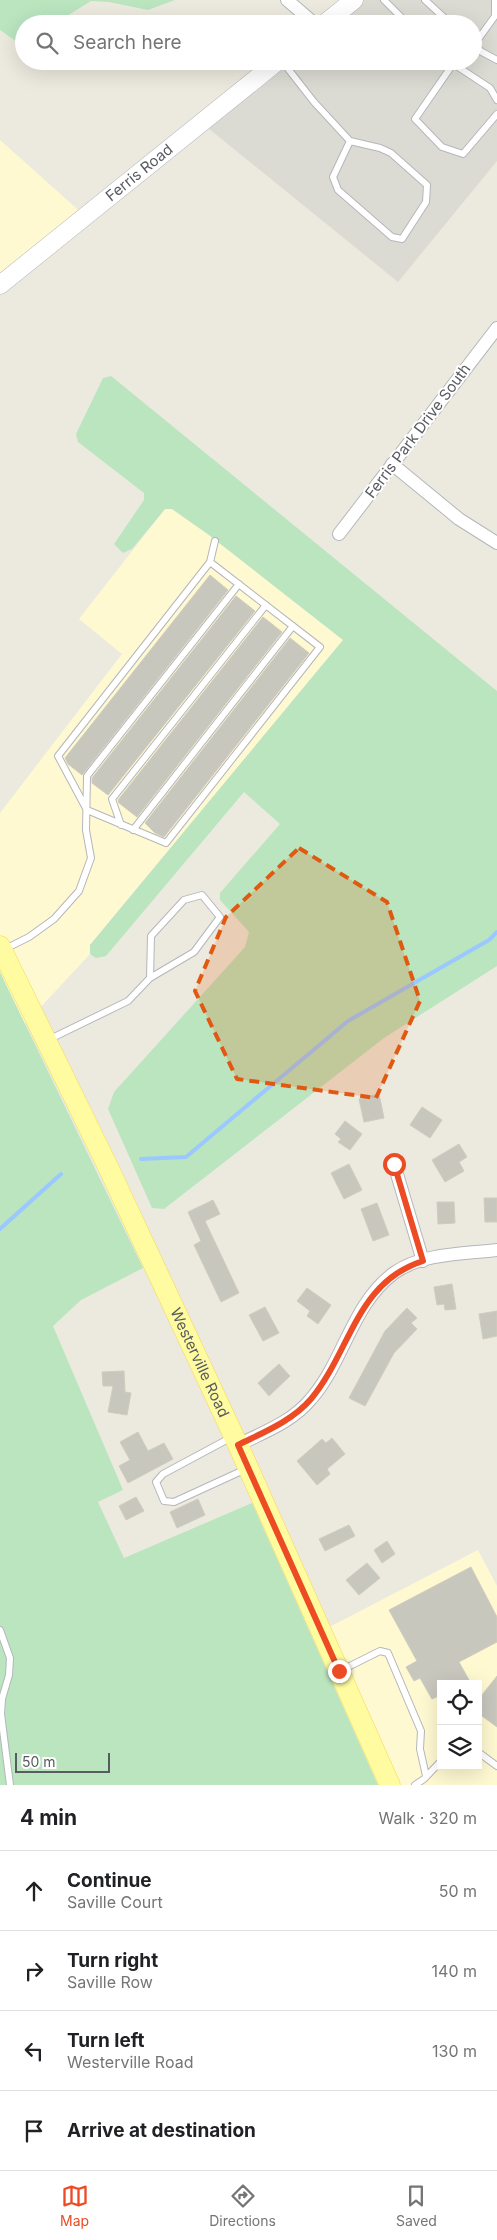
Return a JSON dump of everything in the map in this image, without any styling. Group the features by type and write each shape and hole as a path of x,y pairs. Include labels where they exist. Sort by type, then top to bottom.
{"main road":[{"path":"335,15 354,0"},
{"name":"Ferris Road","path":"1,283 267,70"},
{"name":"Westerville Road","path":"1,949 110,1172 236,1441 390,1785"}],"street":[{"path":"287,0 304,15"},
{"name":"Ferris Park Drive South","path":"339,534 497,328"},
{"path":"392,464 459,519 497,544"},
{"path":"394,1164 423,1261"},
{"path":"236,1441 267,1432 299,1412 324,1380 367,1303 394,1273 423,1261 442,1256 497,1250"}],"lane":[{"path":"384,0 399,15"},
{"path":"424,0 441,15"},
{"path":"482,33 495,16 495,0"},
{"path":"482,52 497,60"},
{"path":"289,70 314,102 350,141 380,148 391,153 427,185 426,202 402,239 392,236 338,190 333,177 350,141"},
{"path":"446,70 415,119 442,147 463,154 497,114"},
{"path":"462,70 490,88 497,100"},
{"path":"210,562 320,647 166,843 87,810 58,756 210,562 215,541"},
{"path":"1,949 29,936 54,919 79,890 91,858 86,830 87,776 239,584"},
{"path":"121,825 112,799 266,605"},
{"path":"133,830 293,626"},
{"path":"46,1041 128,1001 150,978 194,952 220,916 202,895 184,900 151,936 150,978"},
{"path":"236,1441 163,1474 156,1482 156,1486 164,1501 174,1502 248,1468"},
{"path":"0,1630 10,1658 9,1675 2,1700 1,1714 10,1785"},
{"path":"339,1671 380,1651 388,1653 421,1731 420,1749 426,1776"},
{"path":"482,1755 497,1766"},
{"path":"415,1785 437,1765"}],"highlighted area":[{"path":"299,848 387,902 420,1001 376,1098 237,1079 195,991 226,917"}],"shaded area":[{"path":"357,0 497,0 497,161 398,282 203,124 270,70 482,70 482,15 339,15"},
{"path":"0,140 85,216 0,286"},
{"path":"165,509 172,509 209,535 343,640 90,945 90,954 24,1025 0,972 0,813 122,654 79,619"},
{"path":"478,1550 497,1586 497,1785 378,1785 312,1636"}],"green space":[{"path":"0,0 175,0 148,10 109,2 91,1 68,15 15,15 15,41 0,30"},
{"path":"111,376 497,691 497,966 384,1038 164,1209 152,1208 108,1109 114,1092 245,947 249,932 220,900 220,893 280,824 244,792 106,956 96,958 90,954 90,945 343,640 209,535 172,509 165,509 132,549 123,553 114,544 144,500 144,493 78,442 76,434 103,378"},
{"path":"0,972 143,1268 81,1300 53,1326 123,1490 98,1502 124,1558 252,1503 378,1785 0,1785"}],"building":[{"path":"210,575 228,590 82,775 68,764 65,758"},
{"path":"236,596 255,611 108,795 92,783 92,778"},
{"path":"263,617 282,632 137,817 119,803 118,800"},
{"path":"290,638 309,653 164,837 155,833 145,823"},
{"path":"379,1094 384,1118 364,1122 359,1099"},
{"path":"422,1107 442,1120 430,1138 410,1125"},
{"path":"345,1121 362,1134 350,1150 338,1142 341,1139 335,1134"},
{"path":"459,1144 467,1157 459,1162 464,1171 445,1182 432,1160"},
{"path":"349,1164 362,1190 344,1199 331,1173"},
{"path":"484,1198 497,1198 497,1222 485,1222"},
{"path":"213,1200 220,1214 205,1221 239,1293 221,1302 194,1245 201,1241 188,1212"},
{"path":"437,1202 454,1202 455,1223 438,1224"},
{"path":"377,1203 389,1235 373,1241 361,1209"},
{"path":"452,1284 456,1309 445,1310 444,1304 437,1305 434,1287"},
{"path":"307,1288 331,1305 318,1324 307,1316 310,1311 297,1301"},
{"path":"265,1307 279,1333 263,1341 249,1315"},
{"path":"407,1308 417,1318 411,1323 417,1329 394,1353 365,1406 349,1398 385,1331"},
{"path":"497,1311 497,1336 483,1339 479,1314"},
{"path":"279,1364 290,1376 269,1396 258,1383"},
{"path":"124,1371 125,1392 131,1393 127,1415 108,1412 113,1386 103,1386 102,1372"},
{"path":"138,1432 148,1451 164,1443 173,1459 128,1483 119,1466 130,1460 120,1442"},
{"path":"332,1438 345,1454 327,1469 330,1474 317,1485 297,1461 322,1439 326,1443"},
{"path":"136,1497 144,1511 126,1520 119,1506"},
{"path":"198,1499 205,1515 177,1528 170,1512"},
{"path":"349,1525 355,1536 325,1551 319,1539"},
{"path":"387,1541 395,1554 382,1563 374,1550"},
{"path":"367,1563 380,1578 359,1595 346,1580"},
{"path":"471,1567 497,1617 497,1642 459,1662 469,1680 437,1680 437,1697 432,1699 420,1678 414,1681 406,1667 417,1661 389,1610"},
{"path":"497,1676 497,1727 482,1716 482,1695"}],"waterway":[{"path":"141,1159 186,1157 348,1021 489,940 497,932"},
{"path":"0,1229 61,1174"}],"route":[{"path":"339,1671 238,1445 267,1432 299,1412 312,1398 324,1380 367,1303 380,1287 394,1273 409,1265 423,1261 394,1164"}]}
